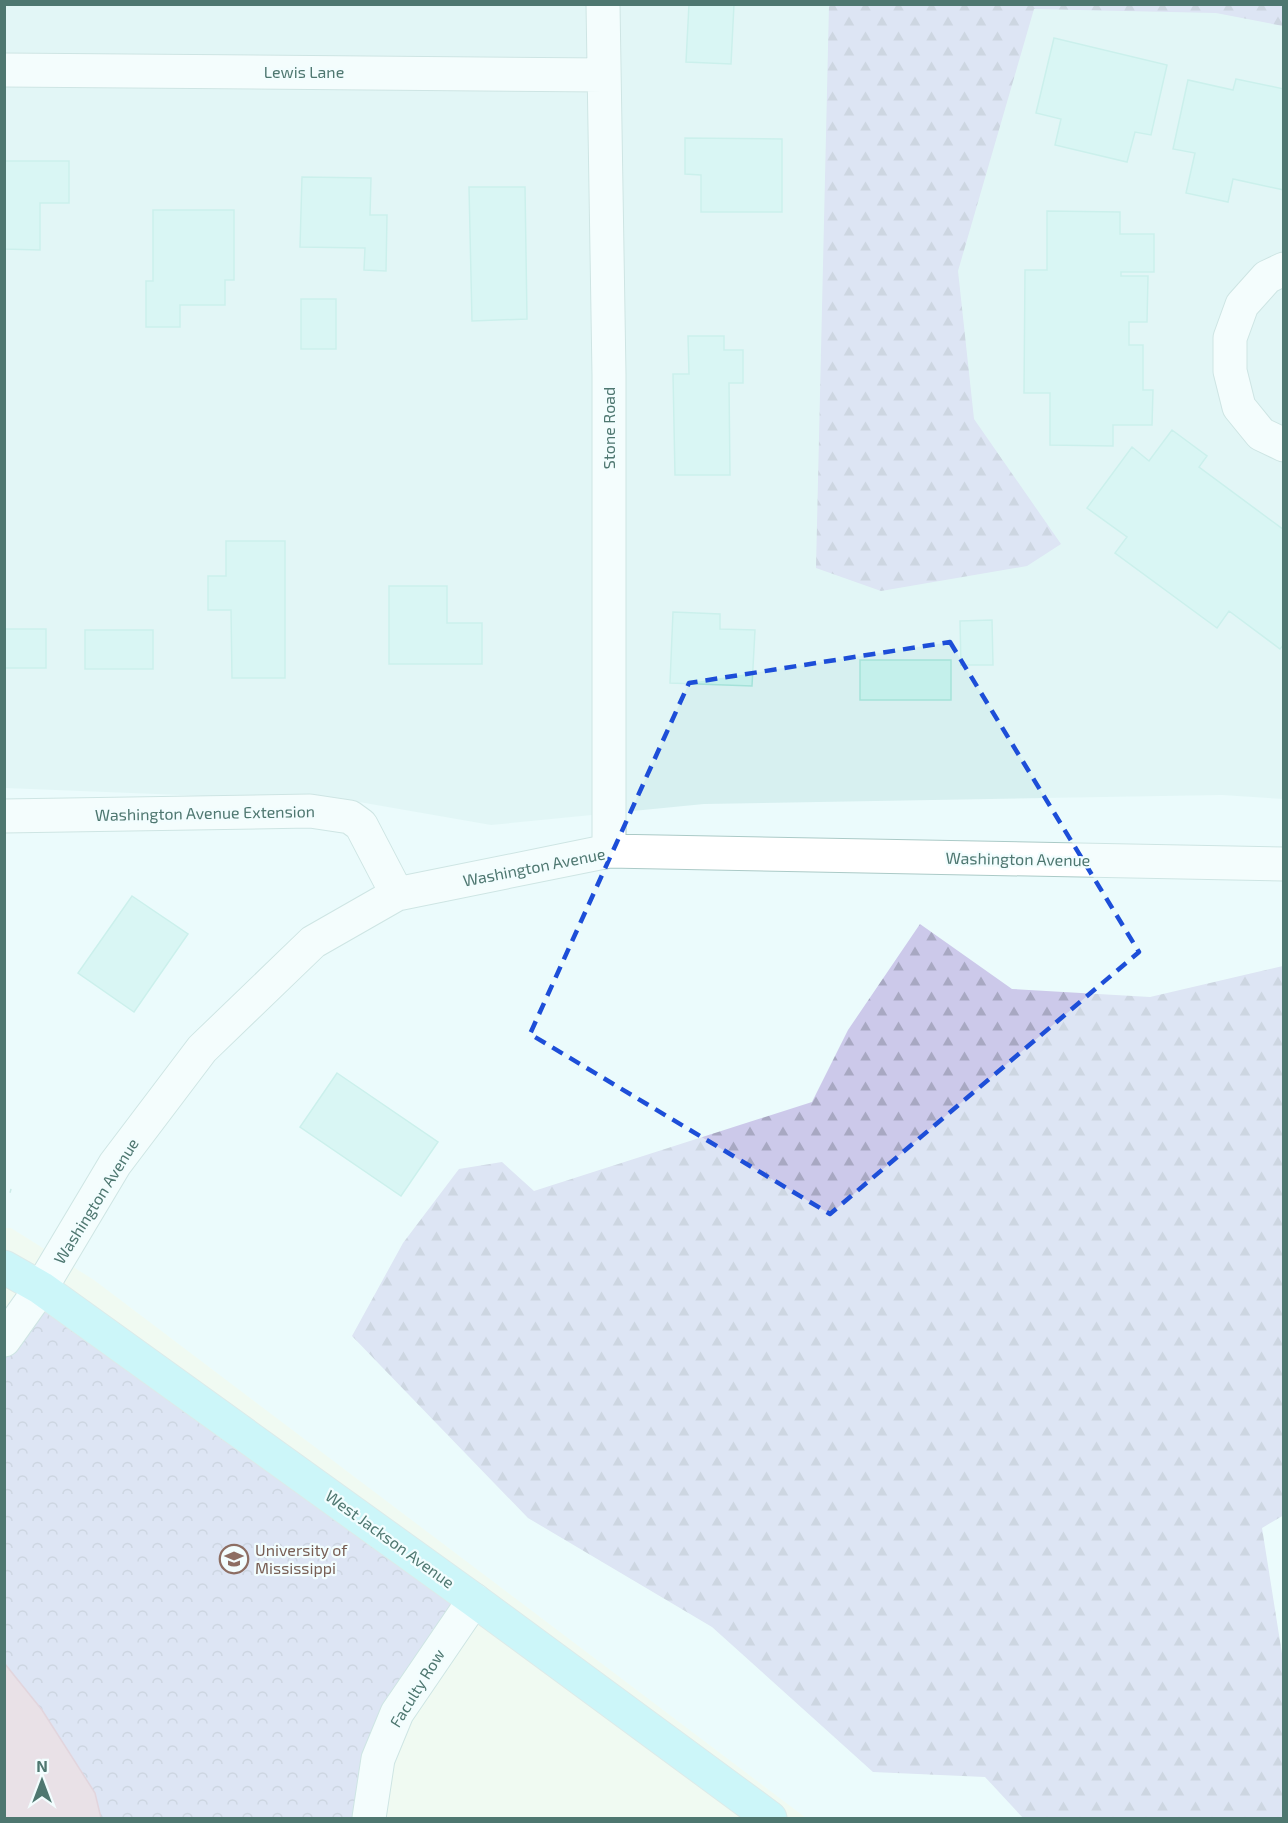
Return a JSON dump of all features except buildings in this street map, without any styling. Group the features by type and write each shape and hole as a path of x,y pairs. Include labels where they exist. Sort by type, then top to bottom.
{"main road":[{"name":"West Jackson Avenue","path":"4,1267 41,1288 474,1600 770,1818"}],"street":[{"name":"Stone Road","path":"603,4 609,375 609,851"},
{"name":"Lewis Lane","path":"4,70 604,75"},
{"path":"1284,269 1267,277 1242,305 1230,338 1230,371 1239,407 1261,434 1284,446"},
{"name":"Washington Avenue Extension","path":"4,816 310,811 350,817 360,825 397,894"},
{"name":"Washington Avenue","path":"4,1340 41,1288 115,1164 202,1049 313,942 397,894 609,851 1284,864"},
{"name":"Faculty Row","path":"369,1818 378,1758 397,1713 474,1600"}],"path":[{"path":"4,1189 15,1192"}],"highlighted area":[{"path":"950,642 1139,952 830,1214 530,1034 689,683"}],"shaded area":[{"path":"5,5 1283,5 1283,799 1222,795 704,804 491,825 359,802 5,788"},
{"name":"University of Mississippi","path":"4,1228 11,1228 94,1280 806,1818 5,1818"},
{"path":"5,1664 42,1710 95,1793 101,1818 5,1818"}],"green space":[{"path":"829,5 1283,5 1283,26 1216,13 1034,9 958,271 974,419 1061,544 1027,566 881,591 816,568"},
{"path":"920,924 1012,989 1150,997 1283,966 1284,1515 1262,1528 1283,1660 1283,1818 1023,1818 985,1777 873,1772 712,1627 528,1518 352,1336 403,1243 459,1169 502,1162 534,1191 812,1102 848,1030"},
{"name":"University of Mississippi","path":"41,1288 474,1600 397,1713 369,1818 5,1818 5,1340"}],"place":[{"name":"University of Mississippi","path":"234,1559"}]}
